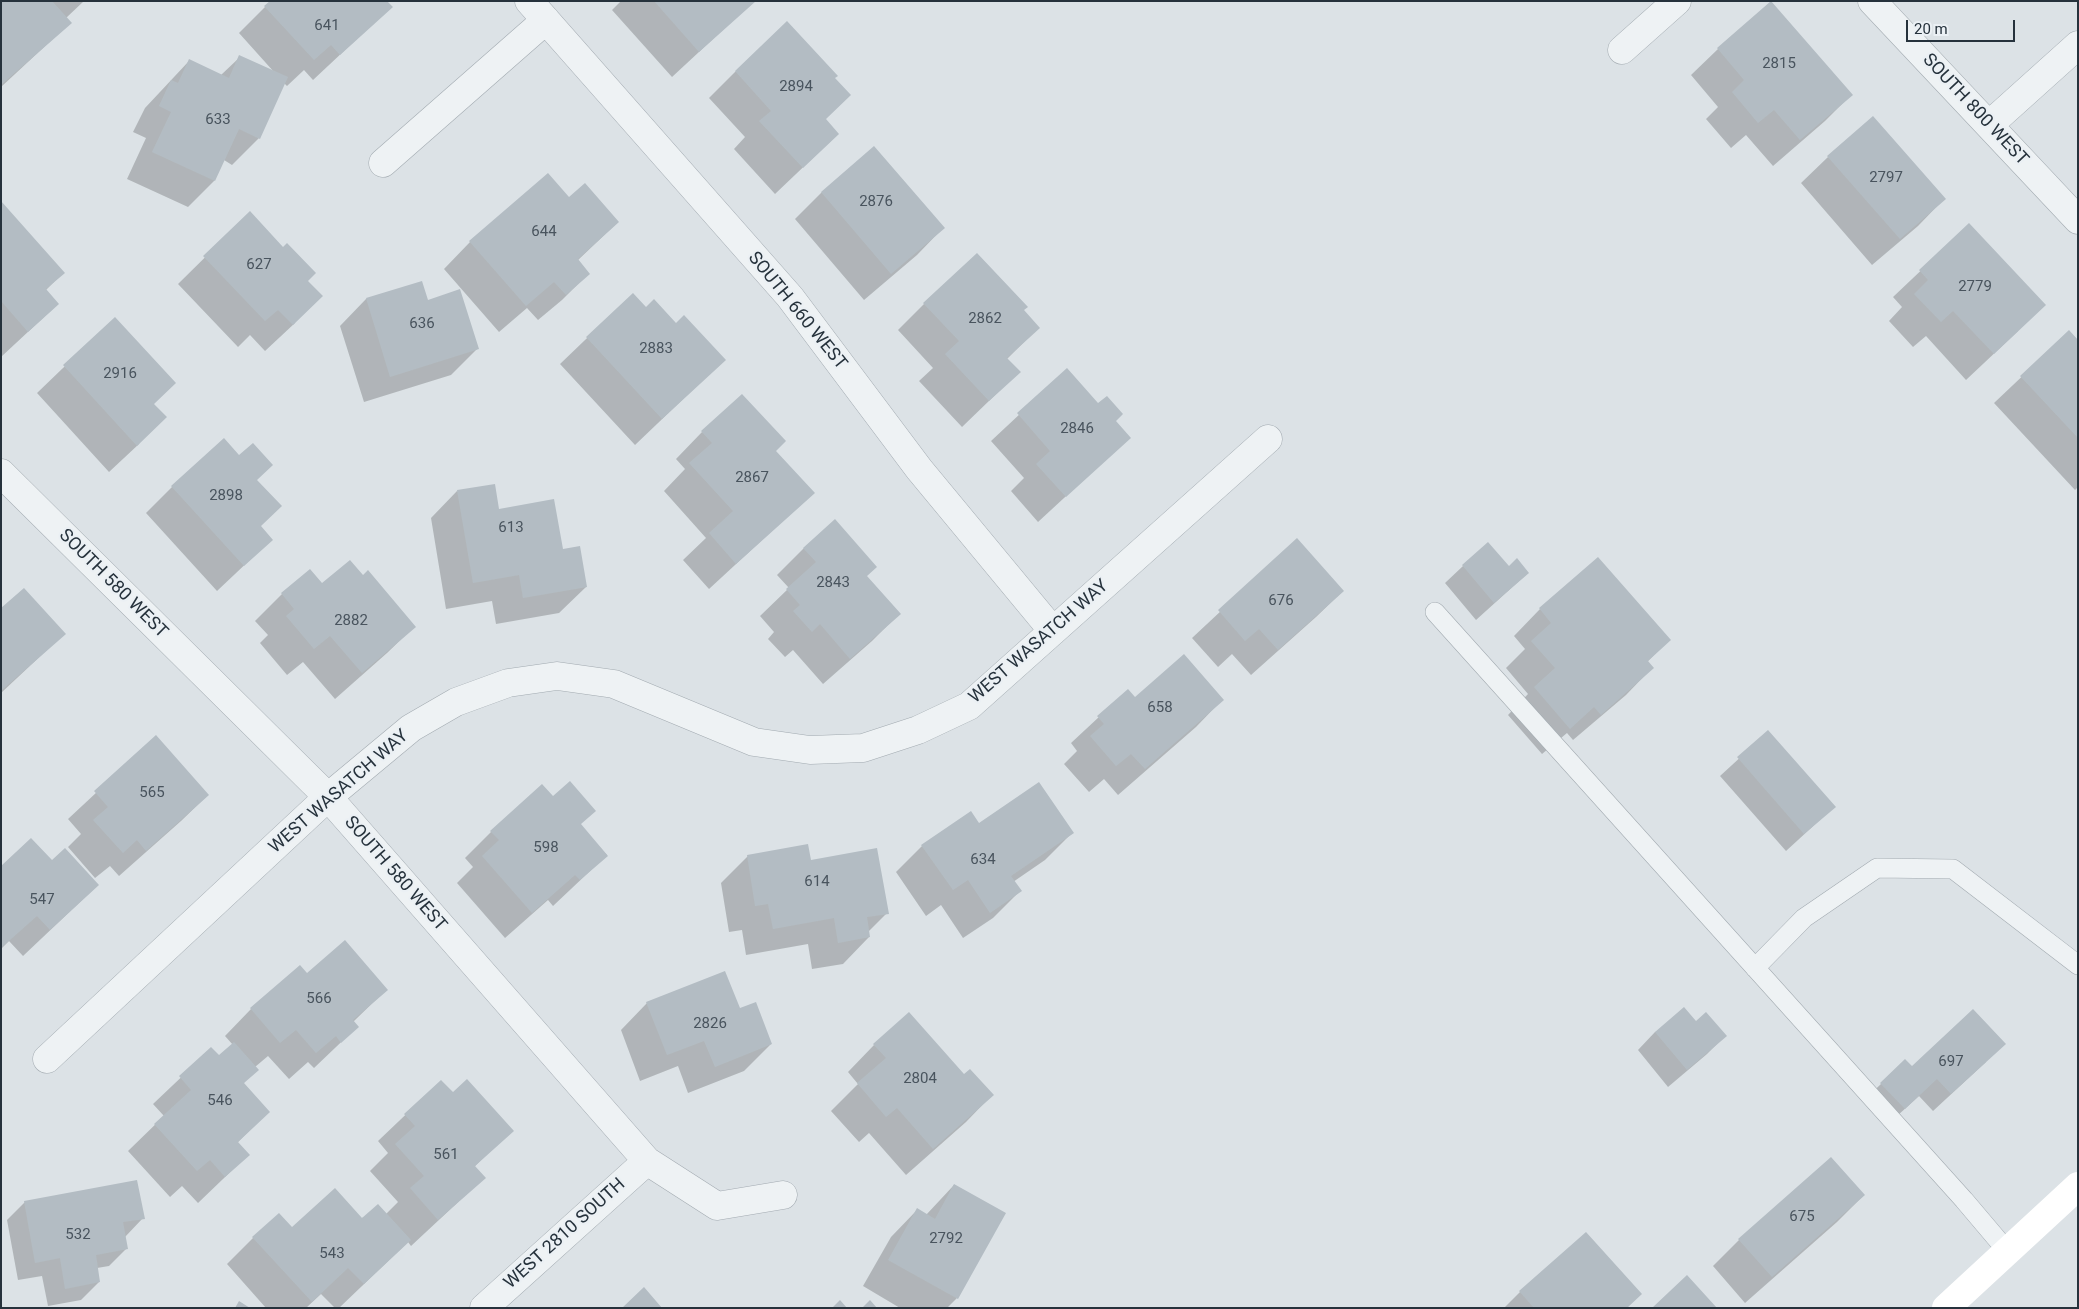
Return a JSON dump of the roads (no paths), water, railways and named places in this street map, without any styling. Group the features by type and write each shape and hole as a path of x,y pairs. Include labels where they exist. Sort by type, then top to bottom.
{"main road":[{"path":"1946,1308 2078,1186"}],"street":[{"path":"1622,50 1677,1"},
{"name":"SOUTH 800 WEST","path":"1872,1 2078,220"},
{"path":"383,163 537,11"},
{"name":"SOUTH 660 WEST","path":"537,11 790,297 919,469 1053,631"},
{"path":"1989,125 2078,45"},
{"name":"WEST WASATCH WAY","path":"48,1059 328,797 411,728 456,702 508,683 557,676 614,684 754,742 810,750 863,748 918,730 968,706 1268,439"},
{"name":"SOUTH 580 WEST","path":"4,482 328,797 646,1161 717,1206 783,1194"},
{"name":"WEST 2810 SOUTH","path":"484,1308 646,1161"}],"lane":[{"path":"1435,612 1964,1200 2008,1252"},
{"path":"1755,968 1804,918 1877,868 1953,869 2078,965"}]}
